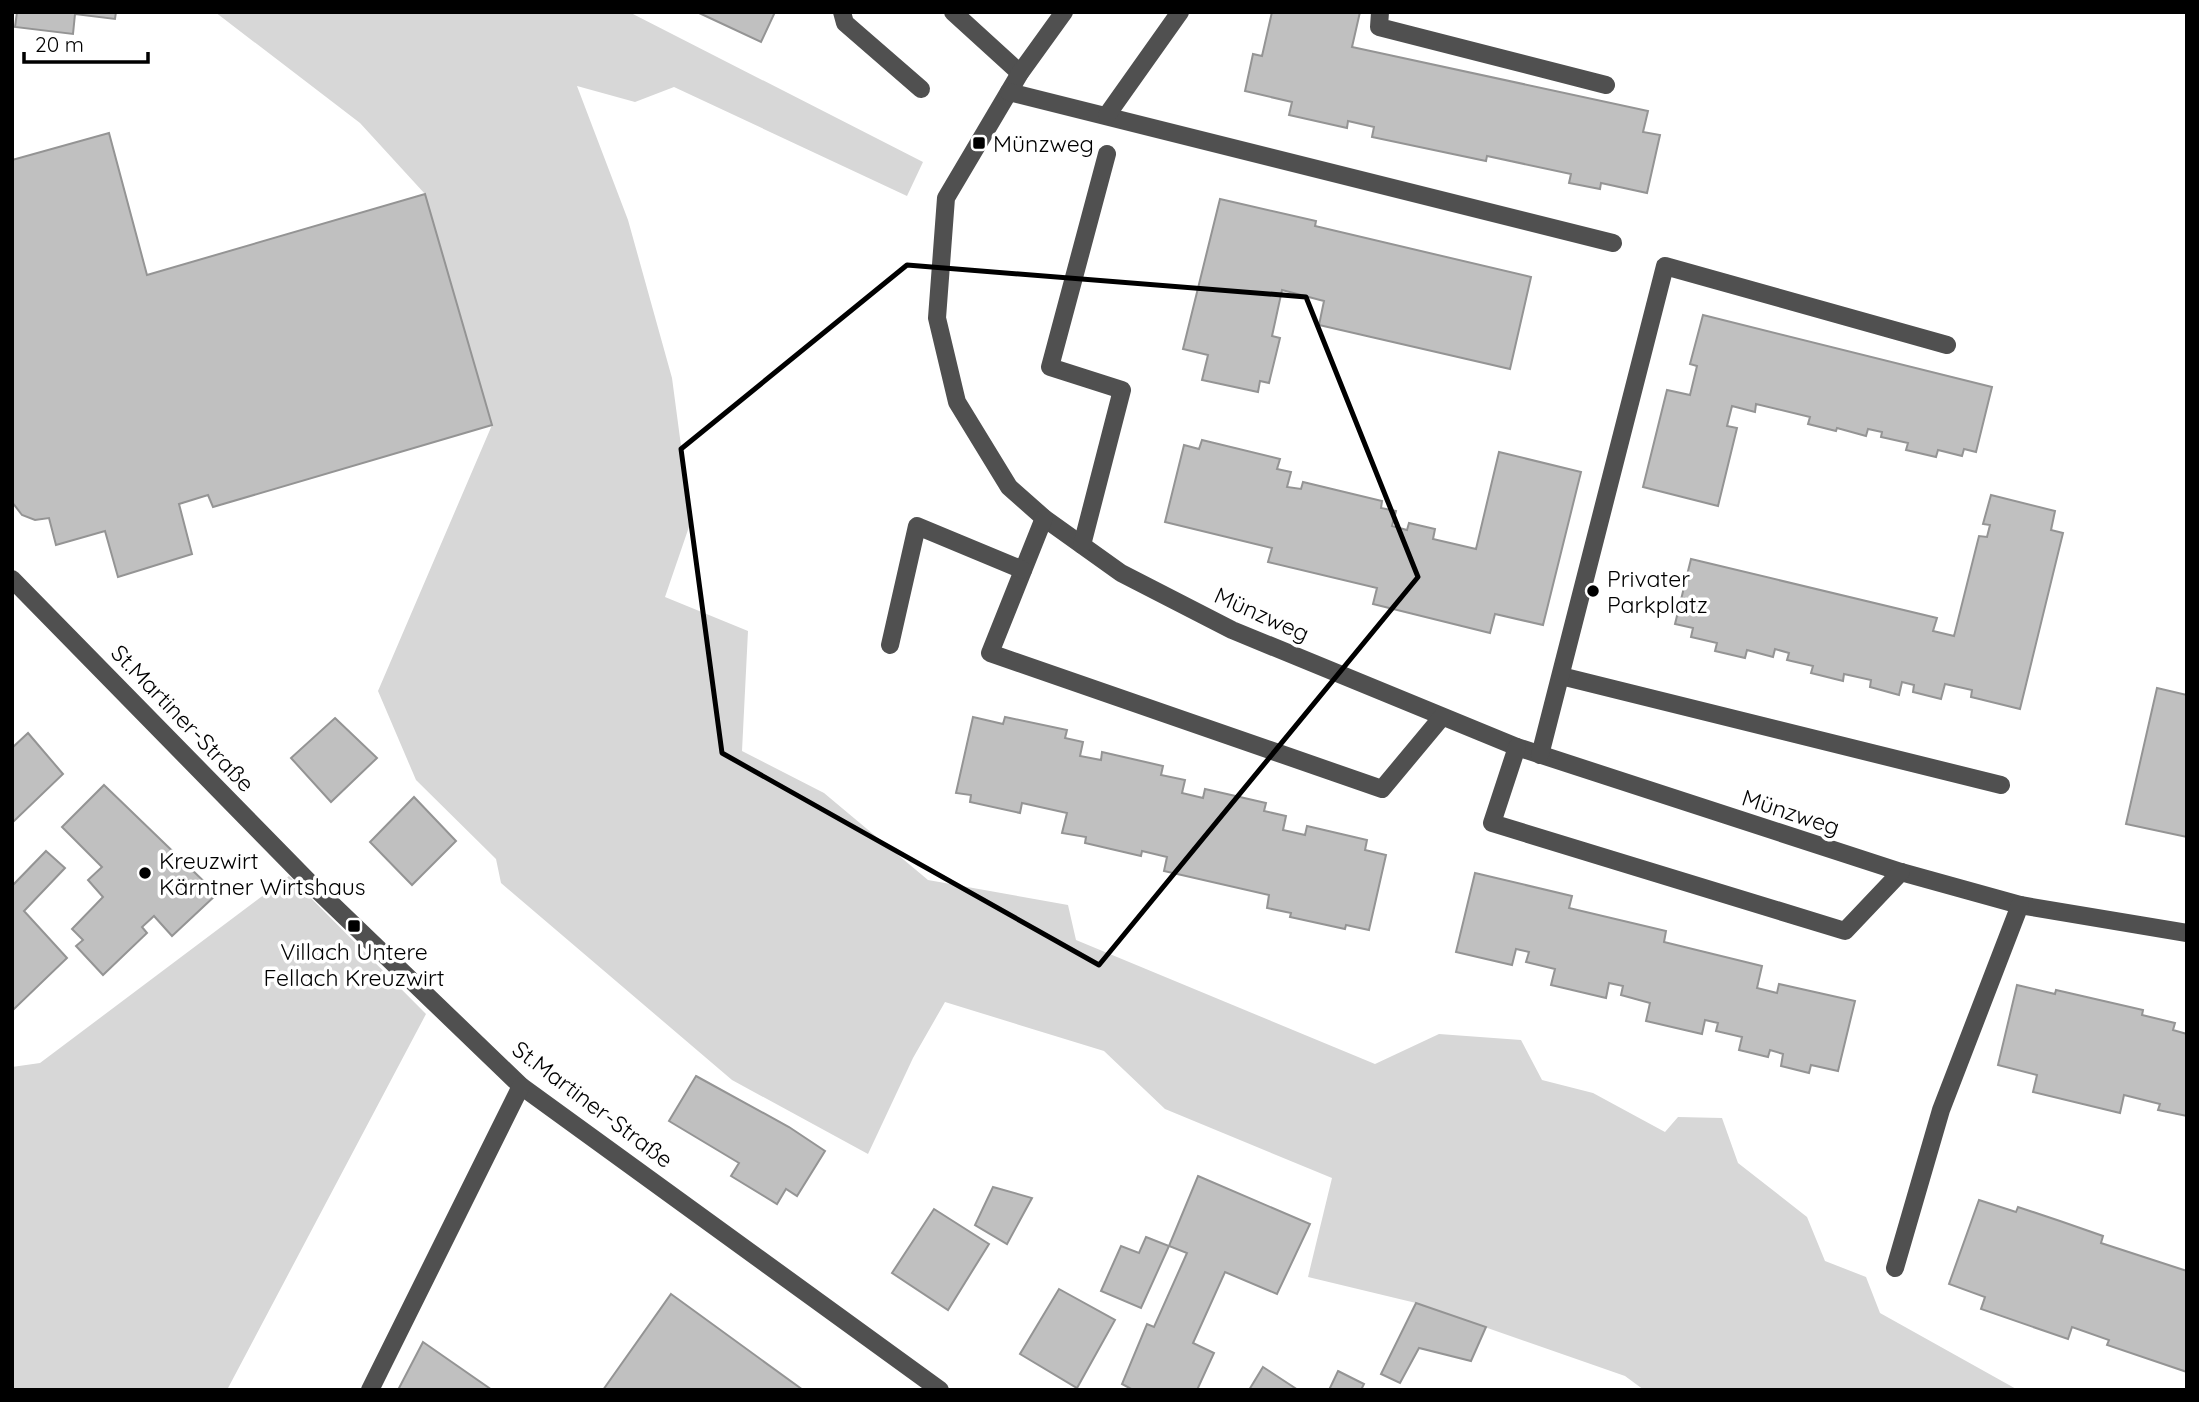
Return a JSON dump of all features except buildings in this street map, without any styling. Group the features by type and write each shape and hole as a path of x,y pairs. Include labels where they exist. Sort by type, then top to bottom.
{"street":[{"path":"842,12 845,23 921,89"},
{"path":"953,12 1020,73"},
{"name":"Münzweg","path":"1064,12 1020,73 946,198 937,318 957,402 1009,487 1044,517 1121,573 1232,630 1517,747 1901,872 2020,905 2187,933"},
{"path":"1107,115 1180,12"},
{"path":"1380,12 1379,27 1606,85"},
{"path":"1009,92 1613,243"},
{"path":"1082,545 1122,390 1050,367 1107,154"},
{"path":"1540,755 1665,266 1947,345"},
{"path":"1044,517 990,653 1382,789 1441,717"},
{"path":"890,645 917,526 1023,570"},
{"name":"St.Martiner-Straße","path":"12,579 313,886 521,1086 940,1390"},
{"path":"1561,676 2001,785"},
{"path":"1517,747 1492,823 1845,931 1901,872"},
{"path":"1895,1268 1941,1110 2020,905"},
{"path":"370,1390 521,1086"}],"highlighted area":[{"path":"907,265 1306,297 1418,577 1099,965 722,753 681,449"}],"shaded area":[{"path":"215,12 629,12 923,162 907,196 674,87 635,102 577,86 628,220 672,378 691,521 665,597 748,631 742,751 824,793 928,880 1068,905 1076,940 1375,1064 1439,1034 1521,1040 1542,1080 1593,1093 1665,1132 1678,1117 1722,1118 1738,1163 1807,1217 1825,1261 1866,1277 1880,1313 2018,1390 1644,1390 1625,1376 1416,1303 1308,1277 1332,1178 1165,1109 1104,1051 945,1002 913,1058 868,1154 732,1080 501,883 496,859 416,780 378,691 492,425 425,194 360,123"},
{"path":"289,876 426,1014 227,1390 12,1390 12,1067 40,1063"}],"place":[{"name":"Münzweg","path":"979,143"},
{"name":"Privater Parkplatz","path":"1593,591"},
{"name":"Kreuzwirt Kärntner Wirtshaus","path":"145,873"},
{"name":"Villach Untere Fellach Kreuzwirt","path":"354,926"}]}
